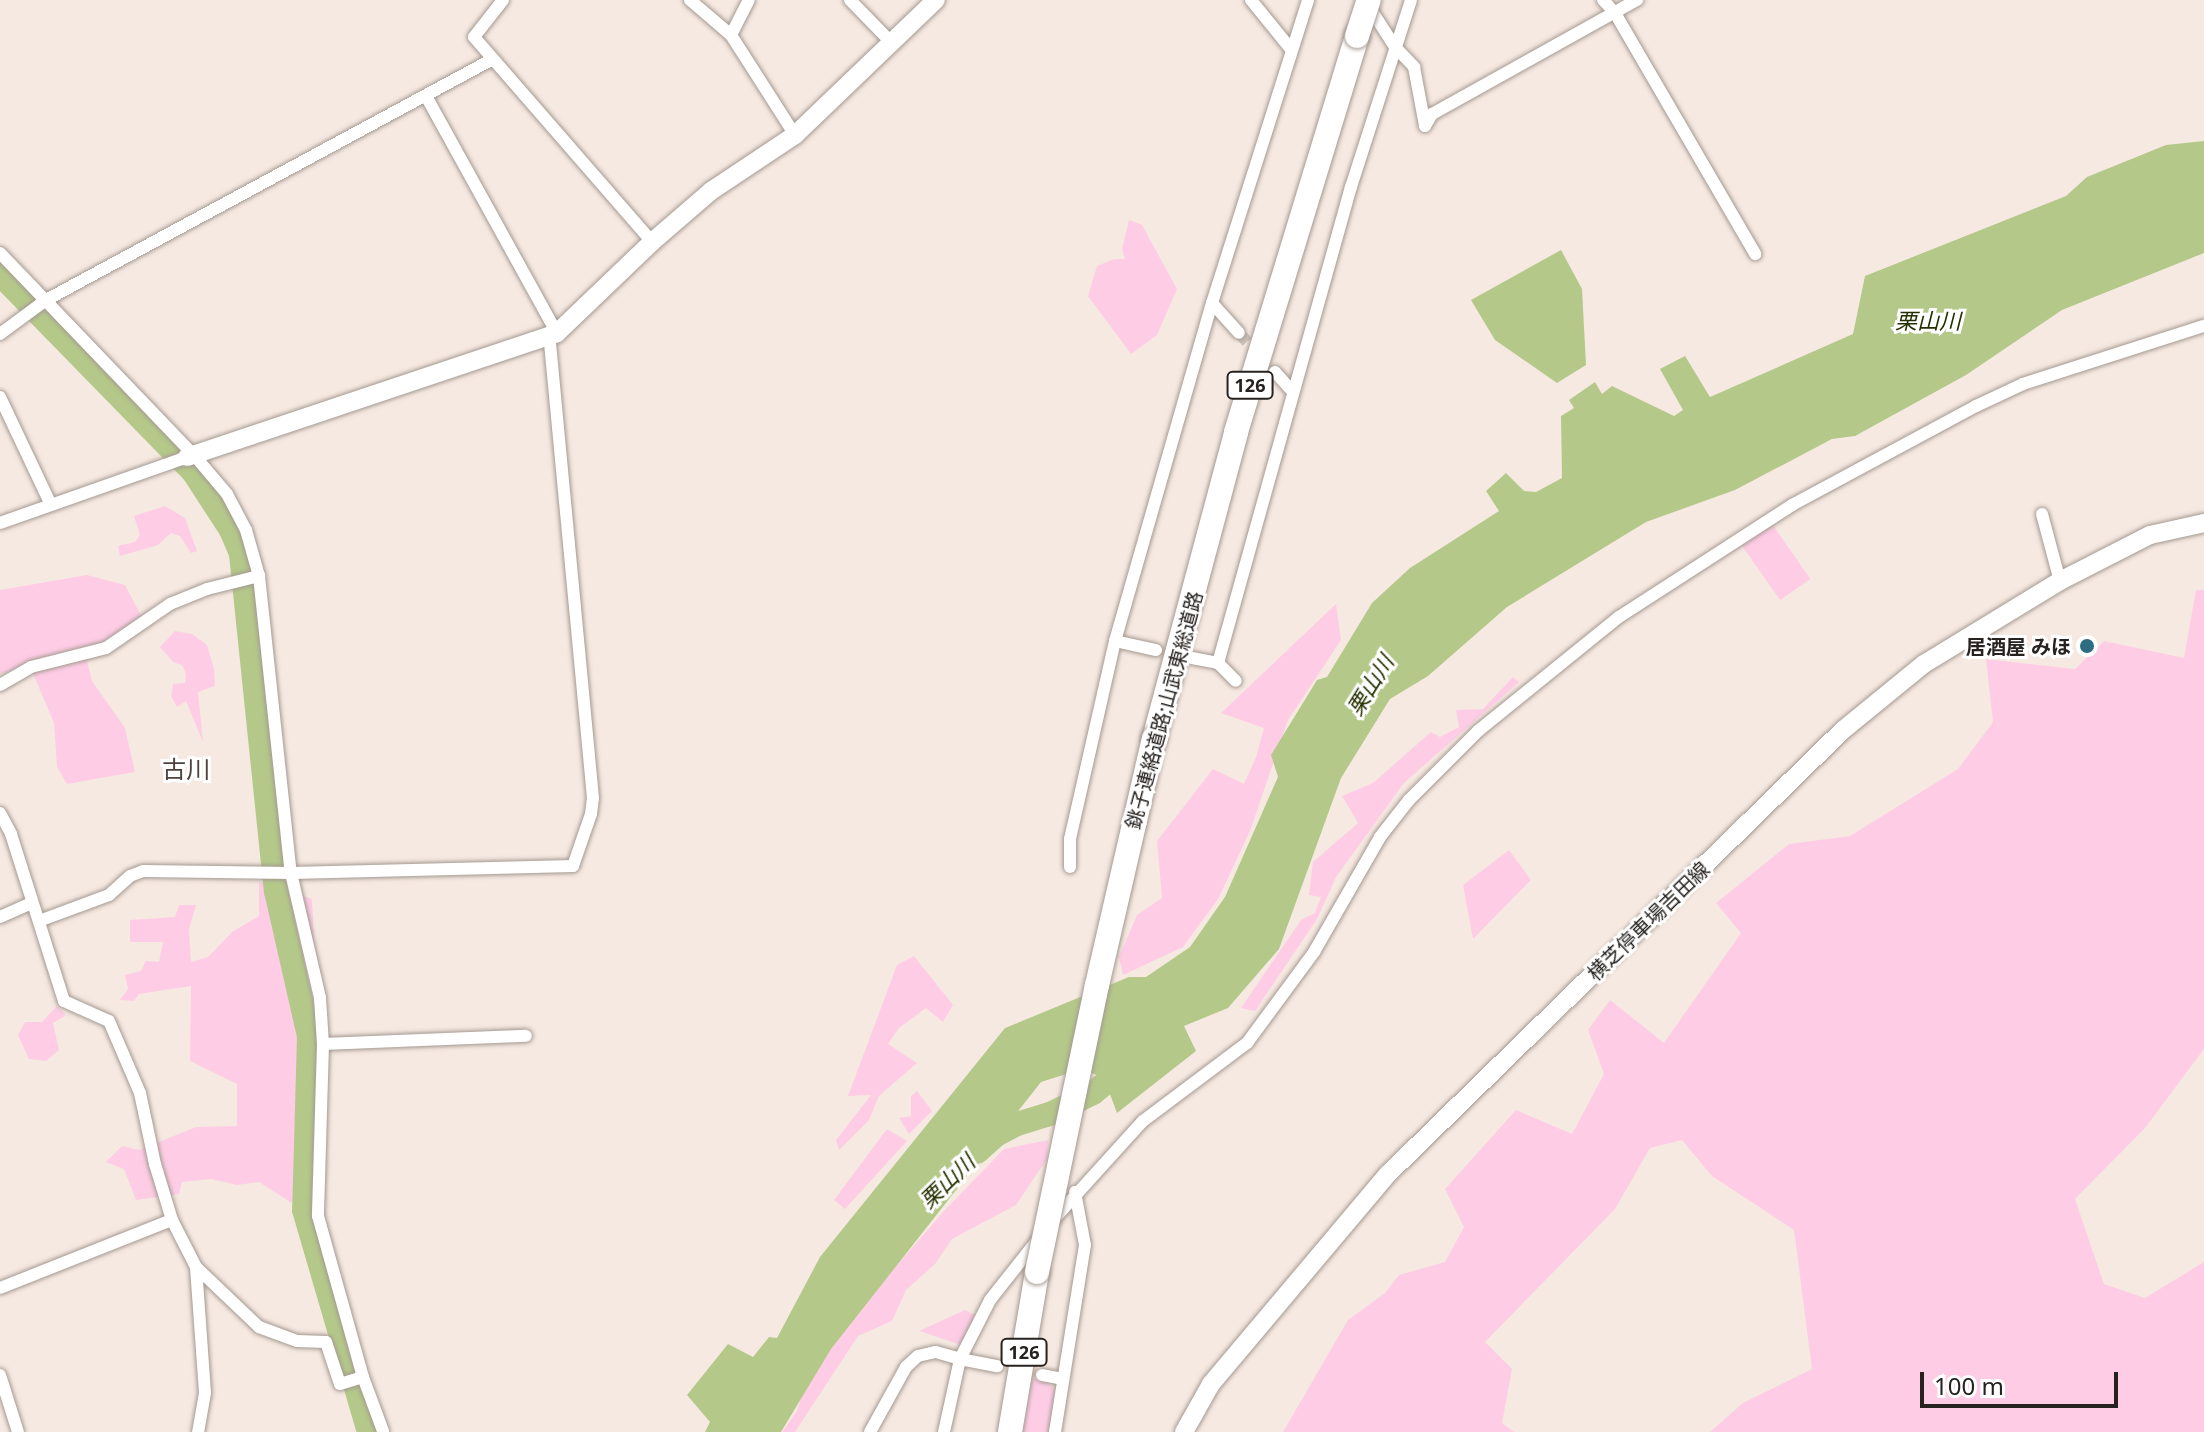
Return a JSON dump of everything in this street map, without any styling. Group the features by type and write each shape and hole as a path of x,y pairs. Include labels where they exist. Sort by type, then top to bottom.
{"highway":[{"name":"銚子連絡道路;山武東総道路","path":"1010,1432 1037,1272 1097,985 1154,739 1245,401 1366,0"}],"main road":[{"path":"185,458 553,335 711,191 795,135 936,0"},
{"name":"横芝停車場吉田線","path":"1184,1432 1211,1384 1357,1209 1843,730 1924,664 2060,581 2150,535 2204,523"}],"street":[{"path":"503,0 475,34 491,60 652,242"},
{"path":"690,0 731,35 795,135"},
{"path":"731,35 749,0"},
{"path":"850,0 892,43"},
{"path":"1251,0 1290,48"},
{"path":"1070,867 1075,813 1115,641 1212,303 1290,48 1308,0"},
{"path":"1366,0 1395,47 1414,67 1425,126 1432,114 1637,0"},
{"path":"1218,663 1292,391 1411,0"},
{"path":"1603,0 1615,13 1755,254"},
{"path":"0,334 46,300 491,60"},
{"path":"39,921 109,895 130,876 143,871 291,873 573,866 591,814 593,798 553,335 426,96"},
{"path":"0,253 46,300 185,458 227,494 246,530 259,576 291,873 320,998 323,1044 318,1216 363,1377 383,1431"},
{"path":"1212,303 1239,333"},
{"path":"944,1432 960,1359 990,1300 1075,1192 1143,1121 1247,1043 1314,952 1373,848 1409,800 1478,731 1619,617 1792,505 1976,406 2035,380 2204,326"},
{"path":"1275,372 1292,391"},
{"path":"0,397 51,505"},
{"path":"0,523 185,458"},
{"path":"2042,514 2060,581"},
{"path":"0,685 31,667 106,648 170,604 207,589 259,576"},
{"path":"1115,641 1156,650"},
{"path":"1192,658 1218,663 1236,681"},
{"path":"0,813 11,834 64,1001 109,1021 140,1093 155,1164 172,1220 196,1267 259,1327 297,1341 326,1342 340,1384 363,1377"},
{"path":"0,917 31,903"},
{"path":"323,1044 526,1036"},
{"path":"1055,1432 1085,1245 1075,1192"},
{"path":"0,1288 172,1220"},
{"path":"196,1267 205,1393 198,1432"},
{"path":"870,1432 906,1367 918,1356 936,1352 997,1366"},
{"path":"0,1375 18,1432"},
{"path":"1042,1375 1062,1379"}],"shaded area":[{"path":"1129,220 1142,225 1177,289 1157,335 1131,354 1088,296 1097,266 1114,259 1125,259 1122,249"},
{"path":"165,506 185,518 197,551 191,553 180,536 171,533 158,545 120,556 118,546 135,542 140,535 134,516"},
{"path":"1772,524 1810,579 1780,600 1742,545"},
{"path":"87,575 125,585 146,625 87,661 92,681 125,728 135,772 67,784 57,767 54,723 32,671 26,666 0,674 0,590"},
{"path":"2196,590 2204,590 2204,1049 2145,1128 2075,1199 2104,1284 2145,1298 2204,1262 2204,1432 1710,1432 1743,1403 1812,1369 1794,1230 1712,1176 1682,1140 1650,1148 1615,1209 1485,1342 1512,1369 1502,1423 1514,1432 1283,1432 1348,1320 1385,1293 1399,1275 1445,1262 1464,1227 1445,1189 1516,1110 1572,1134 1604,1074 1588,1030 1610,1000 1664,1043 1741,933 1716,903 1789,844 1850,836 1958,769 1993,722 1986,659 2075,669 2104,641 2184,658"},
{"path":"1336,604 1341,640 1288,720 1250,831 1218,899 1183,947 1123,975 1119,957 1137,915 1162,898 1157,841 1213,769 1244,784 1256,757 1264,728 1221,713"},
{"path":"175,631 192,634 207,645 214,669 215,686 198,692 203,742 186,701 177,707 171,696 173,684 185,683 186,674 182,665 173,662 160,647"},
{"path":"1513,677 1519,682 1404,783 1336,877 1317,919 1255,1011 1241,1008 1301,920 1315,913 1321,897 1309,895 1313,862 1358,823 1342,796 1373,783 1431,732 1440,737 1459,727 1456,710 1483,709"},
{"path":"1509,850 1531,880 1473,939 1463,885"},
{"path":"259,881 312,899 319,1040 304,1157 292,1203 259,1182 237,1185 211,1179 182,1182 179,1194 136,1200 124,1169 106,1162 122,1146 139,1150 196,1127 237,1126 237,1084 190,1061 191,986 139,994 134,1001 120,1000 128,989 125,975 141,971 146,961 159,962 163,942 130,942 130,920 175,917 179,905 196,905 189,929 191,962 208,957 232,932 259,916"},
{"path":"914,956 953,1005 943,1022 926,1008 899,1028 888,1044 917,1063 879,1096 869,1120 839,1150 836,1140 871,1095 848,1096 897,965"},
{"path":"57,1006 66,1015 53,1023 59,1050 46,1061 29,1059 18,1035 25,1022 42,1022"},
{"path":"917,1091 932,1111 909,1134 899,1118 911,1116 911,1096"},
{"path":"887,1129 907,1141 845,1209 834,1200"},
{"path":"1048,1140 1047,1159 1016,1205 952,1239 935,1264 906,1290 892,1321 858,1336 795,1432 782,1432 797,1411 808,1375 844,1326 944,1211 1004,1149"},
{"path":"965,1310 975,1315 977,1321 964,1346 919,1331"},
{"path":"1031,1378 1047,1381 1056,1392 1049,1432 1023,1432"}],"water":[{"name":"栗山川","path":"2204,141 2204,253 2062,310 1966,375 1855,436 1832,439 1735,490 1646,522 1507,607 1428,676 1390,699 1341,778 1279,949 1228,1008 1184,1026 1196,1051 1117,1113 1104,1078 1082,1069 1041,1082 831,1349 781,1432 705,1432 710,1422 687,1395 728,1344 753,1357 769,1337 777,1338 820,1257 1005,1028 1129,977 1146,977 1190,947 1225,897 1278,777 1271,755 1317,680 1327,677 1372,603 1410,568 1499,511 1486,491 1506,473 1524,491 1536,492 1562,478 1561,416 1574,408 1569,400 1595,382 1602,394 1612,386 1674,416 1683,410 1660,369 1685,356 1710,397 1853,334 1865,276 2066,196 2087,177 2166,145"},
{"path":"1561,250 1582,289 1586,365 1557,383 1495,340 1471,300"}],"waterway":[{"path":"0,274 194,473 231,530 241,554 276,891 309,1036 304,1210 369,1432"},
{"name":"栗山川","path":"977,1152 996,1135 1017,1124 1050,1114 1093,1093 1130,1063"}],"tunnel":[{"path":"1239,333 1261,357"}],"place":[{"name":"居酒屋 みほ","path":"2087,646"}],"district":[{"name":"古川","path":"186,769"}]}
